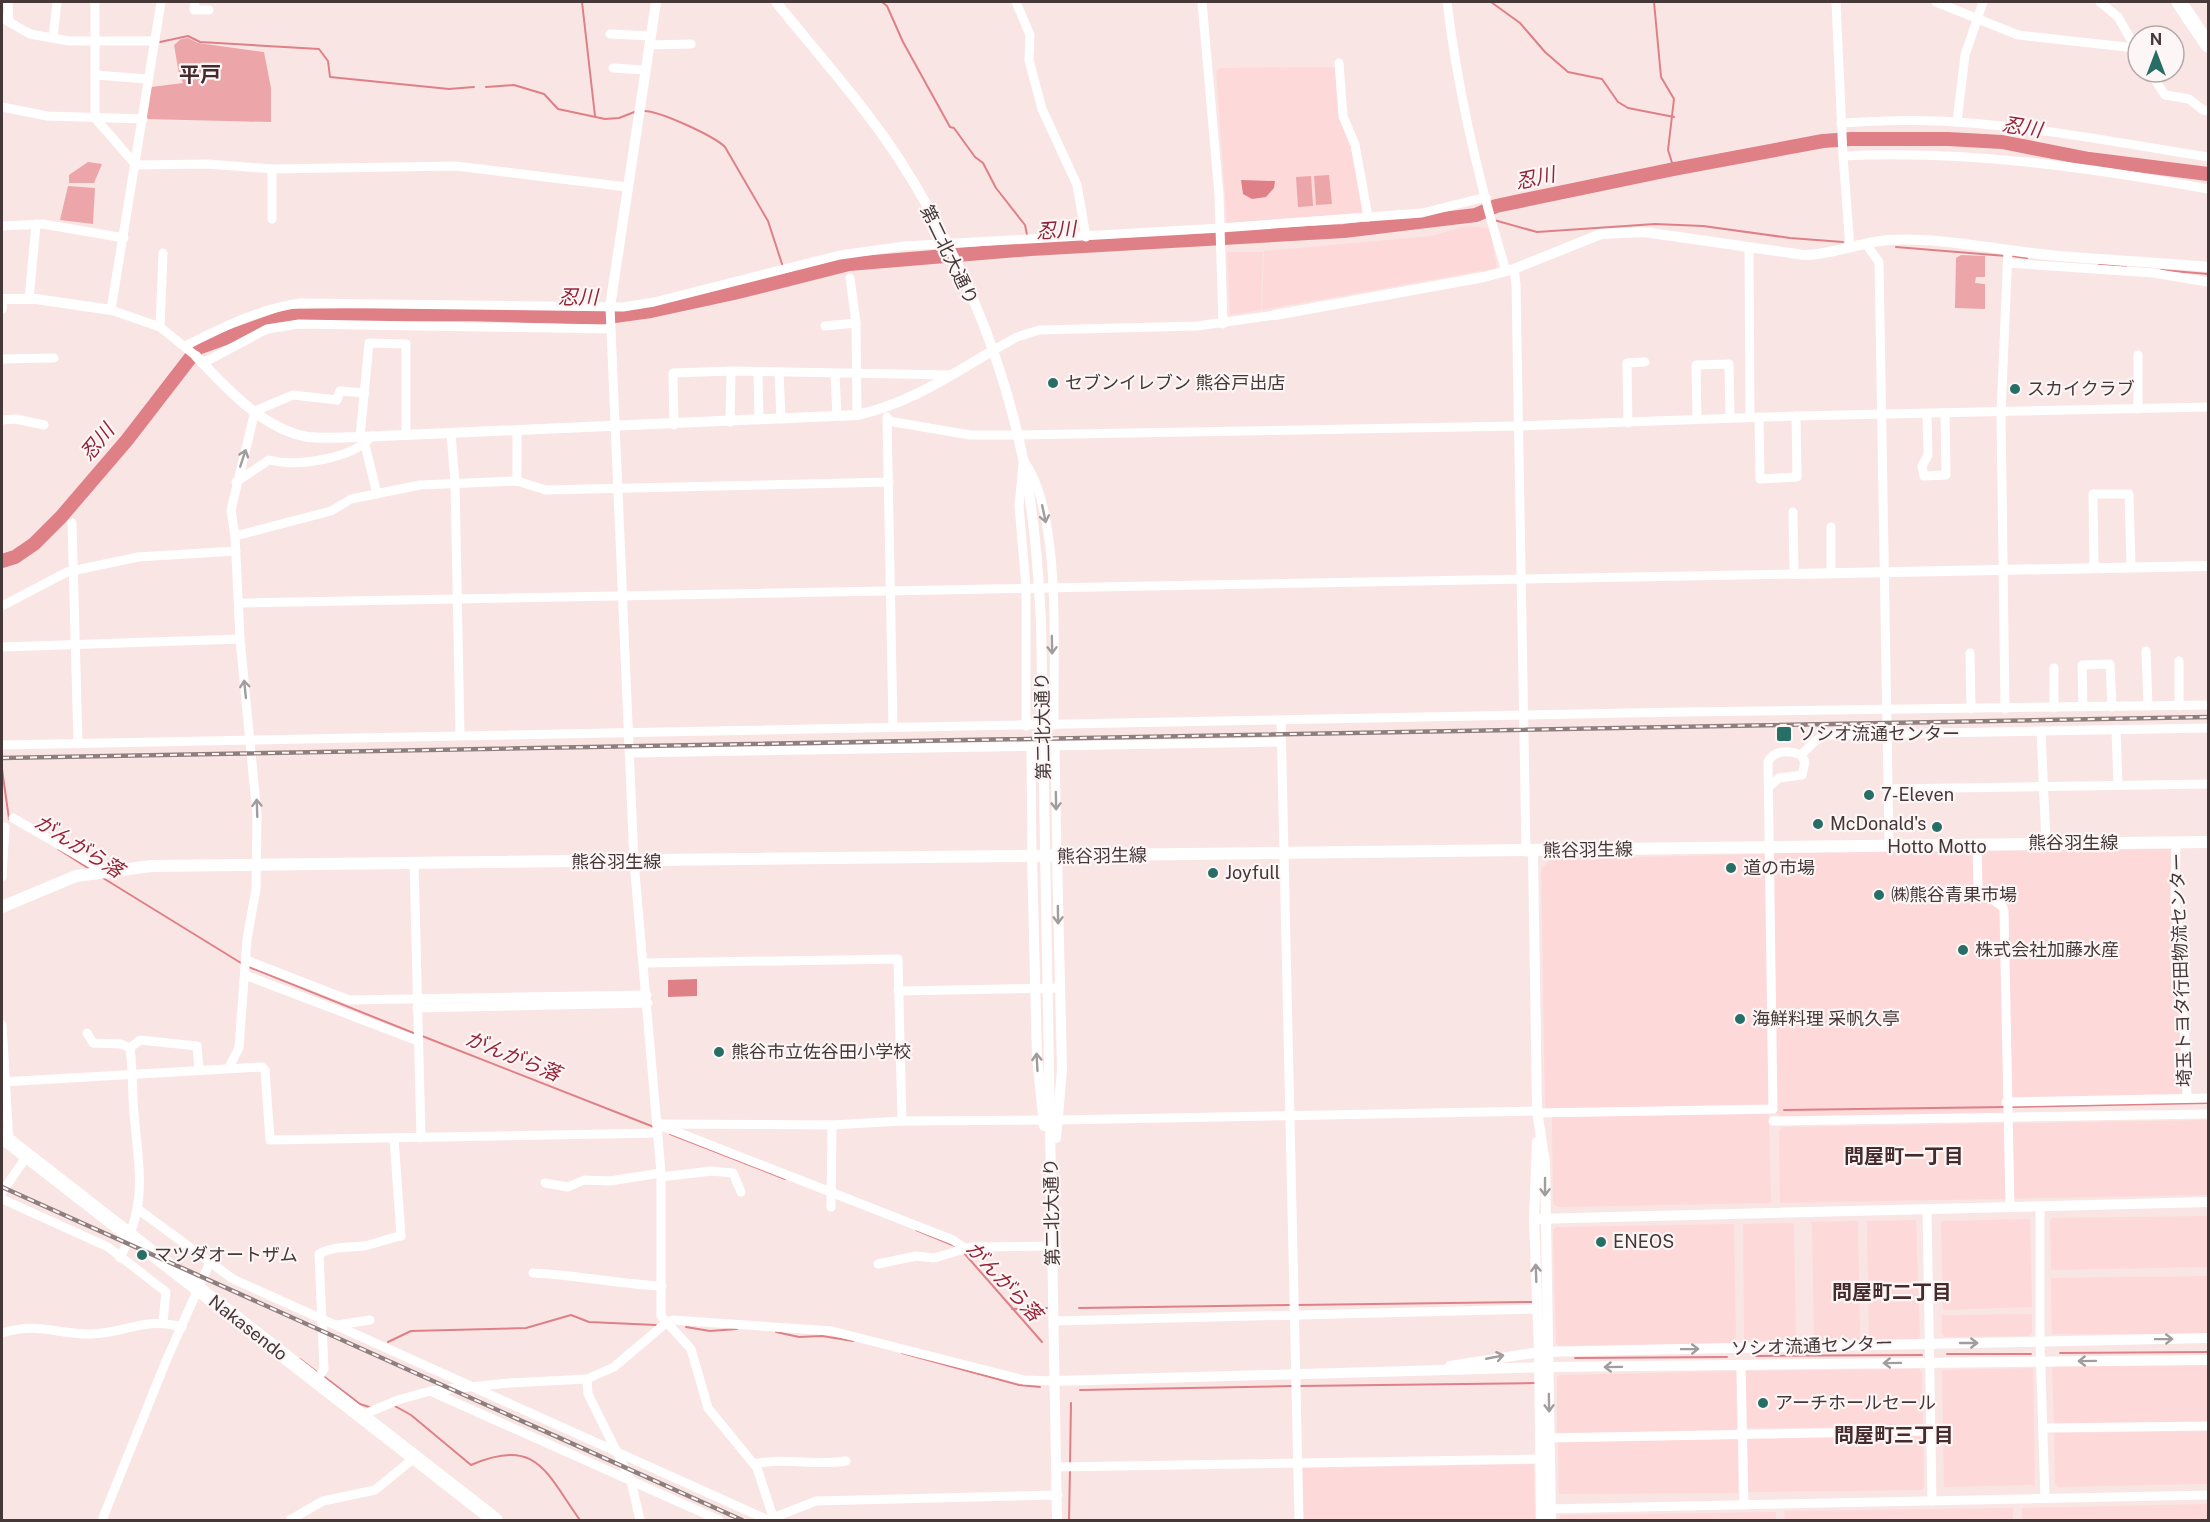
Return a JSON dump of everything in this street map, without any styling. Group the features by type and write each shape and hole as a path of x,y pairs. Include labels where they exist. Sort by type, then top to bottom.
{"highway":[{"path":"2179,2 2208,45"},
{"name":"Nakasendo","path":"5,1139 197,1288 319,1376 360,1416 495,1521"}],"main road":[{"name":"熊谷羽生線","path":"2,907 47,886 97,872 151,866 1530,852 1770,846 2208,842"}],"street":[{"path":"8,2 5,20 30,34 95,42 155,41"},
{"path":"53,38 57,2"},
{"path":"96,2 95,118 136,165 208,164 272,169 456,166 627,188"},
{"path":"111,310 161,2"},
{"path":"195,2 194,10 208,10"},
{"path":"656,2 610,307 610,329 621,594 630,731 634,862 661,1175 661,1316 691,1349 708,1408 754,1464 772,1520"},
{"name":"第二北大通り","path":"776,2 896,154 948,244 992,351 1018,435 1023,460 1032,513 1041,622 1057,1521"},
{"path":"1016,2 1030,35 1029,60 1042,109 1077,185 1086,237"},
{"path":"1202,2 1221,231 1223,324"},
{"path":"1447,2 1455,60 1492,227 1516,284 1523,716 1530,852 1537,1112 1545,1164 1540,1219 1538,1309 1544,1352"},
{"path":"1836,2 1841,123 1850,248"},
{"path":"1936,2 2018,35 2126,49"},
{"path":"1957,122 1965,55 1983,2"},
{"path":"2100,2 2118,17 2126,32"},
{"path":"610,34 691,44"},
{"path":"1340,63 1344,116 1355,146 1368,217"},
{"path":"613,68 645,70"},
{"path":"95,75 148,79"},
{"path":"2158,84 2165,94 2189,99 2202,110 2208,111"},
{"path":"2,107 47,116 142,119"},
{"path":"1841,123 1909,120 1957,122 2052,133 2208,157"},
{"path":"1843,156 1917,154 1976,157 2208,189"},
{"path":"272,169 272,219"},
{"path":"193,353 240,319 276,306 300,303 610,307 654,302 840,255 1034,238 1221,231 1422,213 1486,200"},
{"path":"2,226 36,224 124,238"},
{"path":"29,298 36,224"},
{"path":"2,302 29,298 111,310 160,327 193,353 232,393 255,411 284,428 309,437 366,439 406,435 674,425 857,415 886,409 924,391 1017,337 1039,330 1223,324 1456,283 1510,270 1601,234 1644,232 1804,255 1826,255 1889,240 1964,243 2008,256 2153,273 2208,282"},
{"path":"1866,244 1879,262 1889,845"},
{"path":"1749,247 1755,417 1760,479 1797,477 1796,416"},
{"path":"160,327 163,253"},
{"path":"2008,256 2208,267"},
{"path":"2005,709 2001,413 2008,256"},
{"path":"850,278 856,323 857,415"},
{"path":"825,326 856,323"},
{"path":"193,353 267,329 299,324 610,329"},
{"path":"377,494 366,439 365,393 369,343 406,344 406,435"},
{"path":"2138,355 2138,409"},
{"path":"2,359 54,358"},
{"path":"1628,423 1627,363 1645,362"},
{"path":"1697,419 1696,364 1729,364 1730,418"},
{"path":"674,425 673,374 731,371 951,375"},
{"path":"730,422 731,371"},
{"path":"758,372 759,420"},
{"path":"779,372 780,419"},
{"path":"924,373 924,391"},
{"path":"835,374 837,416"},
{"path":"255,411 292,395 337,400 340,391 365,393"},
{"path":"888,421 970,435 1018,435 1517,426 1755,417 2208,407"},
{"path":"886,409 893,727"},
{"path":"230,1067 239,1048 252,896 256,889 257,806 240,639 236,536 231,510 255,411"},
{"path":"1927,414 1928,455 1922,466 1924,476 1946,476 1945,413"},
{"path":"2,420 16,419 44,425"},
{"path":"517,430 517,481"},
{"path":"451,434 455,482 460,734"},
{"path":"236,482 269,460 286,464 315,460 366,439"},
{"path":"1023,460 1034,473 1046,522 1052,586 1054,725"},
{"path":"1023,460 1019,506 1026,587 1026,726"},
{"path":"236,536 331,511 351,500 420,485 455,482 517,481 546,490 889,482"},
{"path":"2094,567 2093,494 2129,494 2131,567"},
{"path":"1793,512 1794,574"},
{"path":"72,523 78,744"},
{"path":"1831,527 1831,573"},
{"path":"2,606 73,570 138,557 236,551"},
{"path":"239,603 1052,586 1884,573 2004,568 2208,566"},
{"path":"2,647 240,639"},
{"path":"2146,651 2148,706"},
{"path":"1970,653 1971,709"},
{"path":"2178,661 2179,706"},
{"path":"2083,707 2082,665 2110,664 2112,707"},
{"path":"2054,668 2055,708"},
{"path":"2,745 460,734 2208,705"},
{"path":"1281,721 1299,1521"},
{"path":"1801,755 1815,741 1826,735 2208,728"},
{"path":"2116,729 2118,785"},
{"path":"2041,731 2046,843"},
{"path":"630,753 1281,742"},
{"path":"1031,746 1037,1067 1050,1183"},
{"path":"1052,1234 1062,1071 1055,746"},
{"path":"1058,1120 1773,1109 1768,762 1771,756 1777,753 1795,752 1801,755 1805,762 1802,775 1779,778 1769,787"},
{"path":"1888,789 2208,784"},
{"path":"13,818 97,872"},
{"path":"2,877 5,827"},
{"name":"埼玉トヨタ行田物流センター","path":"2176,842 2175,901 2182,972 2187,1098"},
{"path":"1977,844 1978,889 2003,907 2004,911 2006,1116 2010,1207"},
{"path":"414,862 421,1138"},
{"path":"644,963 898,959 902,1121"},
{"path":"245,968 339,1004 418,1040"},
{"path":"245,968 339,1004 647,999"},
{"path":"898,991 1060,988"},
{"path":"2,1025 5,1139"},
{"path":"87,1033 93,1043 121,1044 130,1048"},
{"path":"130,1048 140,1040 196,1046 199,1069"},
{"path":"120,1258 139,1210 141,1183 130,1048"},
{"path":"4,1082 230,1067 262,1067 265,1070 270,1140 421,1138 902,1121 1044,1120"},
{"path":"2006,1102 2208,1098"},
{"path":"1773,1121 2208,1114"},
{"path":"832,1125 832,1199"},
{"path":"657,1128 832,1199 952,1240 963,1250"},
{"path":"319,1376 320,1254 328,1249 365,1246 380,1239 401,1236 394,1138"},
{"path":"2,1192 27,1156"},
{"path":"545,1183 568,1187 584,1180 610,1181 711,1171 733,1173 741,1192"},
{"path":"2,1198 108,1247 166,1292 163,1322"},
{"path":"1540,1219 2208,1202"},
{"path":"2040,1207 2040,1342 2045,1498"},
{"path":"1927,1209 1932,1501"},
{"path":"139,1210 233,1279 470,1387 772,1520 816,1501 1058,1495"},
{"path":"1540,1219 1544,1368 1539,1459 1546,1509 1551,1521"},
{"path":"878,1264 916,1256 928,1259 963,1250 1052,1246"},
{"path":"102,1521 197,1288 210,1262"},
{"path":"534,1273 576,1275 620,1284 662,1286"},
{"path":"1054,1321 1293,1312 1538,1309"},
{"path":"337,1326 370,1320"},
{"path":"360,1416 391,1403 430,1391 587,1378 614,1367 666,1323 673,1320 832,1331 1024,1380 1055,1381 1294,1378 1544,1368 2208,1360"},
{"path":"2,1333 34,1327 86,1334 107,1333 136,1324 163,1322 182,1327"},
{"name":"ソシオ流通センター","path":"1417,1372 1509,1355 1544,1352 2208,1338"},
{"path":"1741,1365 1744,1505"},
{"path":"1541,1521 1546,1509 1550,1438 1544,1368"},
{"path":"587,1378 588,1394 631,1481 640,1521"},
{"path":"430,1391 719,1521"},
{"path":"2043,1428 2208,1426"},
{"path":"1550,1438 1930,1431"},
{"path":"290,1521 323,1501 375,1490 414,1458"},
{"path":"1057,1467 1539,1459"},
{"path":"754,1464 778,1462 825,1464 846,1461"},
{"path":"1546,1509 2208,1495"}],"shaded area":[{"path":"188,38 198,43 264,52 271,88 271,122 146,119 151,87 183,83 179,74 174,45 181,39"},
{"path":"1337,67 1340,109 1347,140 1352,147 1363,213 1227,223 1216,71 1220,68"},
{"path":"88,162 102,164 94,183 69,183 69,175"},
{"path":"1329,175 1332,204 1316,205 1314,176"},
{"path":"1311,176 1313,206 1298,207 1296,177"},
{"path":"1241,180 1275,181 1274,188 1266,197 1252,199 1243,194"},
{"path":"68,186 95,188 93,224 60,220"},
{"path":"1466,226 1490,228 1497,268 1262,310 1264,251 1432,236"},
{"path":"1227,252 1263,252 1261,310 1230,315"},
{"path":"1961,255 1985,256 1985,277 1976,277 1975,283 1985,284 1985,309 1955,308 1956,258"},
{"path":"2173,849 2171,904 2178,976 2184,1095 2006,1100 2005,1114 1782,1118 1776,1113 1774,853"},
{"path":"1765,854 1769,1106 1549,1109 1545,1107 1541,869 1551,859"},
{"path":"697,979 697,996 668,997 668,980"},
{"path":"1767,1114 1769,1117 1771,1203 1557,1207 1553,1204 1552,1117"},
{"path":"2208,1120 2208,1195 1780,1203 1779,1131 1782,1127"},
{"path":"2208,1216 2208,1267 2051,1270 2050,1221 2052,1218"},
{"path":"2030,1219 2032,1307 1943,1310 1941,1224 1943,1221"},
{"path":"1916,1220 1920,1337 1918,1339 1869,1340 1867,1221"},
{"path":"1858,1221 1860,1340 1817,1341 1814,1339 1812,1226 1810,1222"},
{"path":"1792,1223 1794,1225 1796,1339 1744,1342 1743,1224"},
{"path":"1734,1224 1736,1343 1559,1346 1556,1343 1553,1230 1557,1227"},
{"path":"2208,1276 2208,1334 2052,1334 2051,1278"},
{"path":"2032,1314 2032,1333 2029,1336 1945,1337 1942,1334 1942,1315"},
{"path":"2208,1363 2208,1422 2054,1424 2052,1368 2055,1366"},
{"path":"2033,1368 2035,1485 1944,1487 1942,1370"},
{"path":"1919,1369 1922,1372 1923,1427 1746,1428 1745,1371"},
{"path":"1736,1371 1737,1427 1735,1430 1557,1433 1557,1378 1559,1375"},
{"path":"2208,1431 2208,1484 2058,1487 2055,1484 2054,1433"},
{"path":"1923,1435 1924,1487 1921,1490 1748,1492 1747,1440 1750,1438"},
{"path":"1735,1439 1738,1441 1738,1493 1559,1494 1558,1442"},
{"path":"1534,1464 1535,1520 1301,1520 1302,1468"},
{"path":"2208,1504 2208,1520 2022,1520 2022,1508"},
{"path":"2013,1508 2013,1520 1785,1520 1784,1511"},
{"path":"1776,1512 1776,1520 1558,1520 1561,1515"}],"waterway":[{"path":"582,2 595,116"},
{"path":"882,2 887,6 903,42 950,127 954,128 975,157 983,163 996,188 1025,225 1027,235"},
{"path":"1491,2 1520,23 1545,52 1568,72 1602,79 1618,102 1628,108 1674,117"},
{"path":"1654,2 1661,77 1674,99 1668,150 1674,169"},
{"path":"160,42 188,36 200,42 319,49 328,61 330,77 449,89 474,87"},
{"path":"486,87 514,85 544,94 558,109 605,119 619,118 637,111"},
{"path":"643,111 686,124 725,147 768,221 783,267"},
{"name":"忍川","path":"2,561 15,557 34,544 61,517 127,440 198,348 287,316 465,314 600,318 651,311 849,264 1031,249 1344,231 1476,215 1496,206 1823,141 1948,139 2002,142 2089,159 2208,174"},
{"name":"忍川","path":"1476,215 1488,218"},
{"path":"1494,220 1537,232 1655,224 1703,226 1790,238 1843,242"},
{"path":"1029,241 1031,249"},
{"path":"1896,247 2006,256"},
{"path":"2012,256 2027,258"},
{"path":"2099,264 2126,267"},
{"path":"2161,270 2208,274"},
{"name":"がんがら落","path":"2,769 9,819"},
{"name":"がんがら落","path":"58,849 91,870"},
{"name":"がんがら落","path":"103,878 241,963"},
{"name":"がんがら落","path":"249,967 416,1034"},
{"name":"がんがら落","path":"422,1036 654,1127"},
{"path":"2012,1107 2208,1103"},
{"path":"1784,1110 2007,1107"},
{"name":"がんがら落","path":"670,1134 785,1179"},
{"name":"がんがら落","path":"916,1230 955,1246"},
{"name":"がんがら落","path":"964,1253 1042,1342"},
{"path":"1297,1305 1533,1302"},
{"path":"1079,1308 1292,1305"},
{"path":"1012,1309 1047,1308"},
{"path":"388,1342 411,1331 526,1328 571,1315 589,1322 656,1325"},
{"path":"686,1327 710,1331 737,1329"},
{"path":"776,1332 799,1337 822,1336 853,1341"},
{"path":"2060,1353 2208,1352"},
{"path":"902,1353 1019,1385 1040,1387"},
{"path":"1947,1354 2031,1354"},
{"path":"1756,1356 1922,1355"},
{"path":"1575,1358 1727,1357"},
{"path":"300,1359 317,1372"},
{"path":"322,1375 360,1404 372,1408"},
{"path":"1299,1386 1536,1383"},
{"path":"1080,1390 1293,1386"},
{"name":"がんがら落","path":"1070,1463 1071,1403"},
{"path":"393,1405 411,1415 471,1465 493,1457 511,1455 526,1457 538,1464 548,1474 580,1520"},
{"name":"がんがら落","path":"1069,1520 1070,1469"}],"railway":[{"path":"2,758 2208,717"},
{"path":"2,1187 742,1520"}],"place":[{"name":"セブンイレブン 熊谷戸出店","path":"1053,383"},
{"name":"スカイクラブ","path":"2015,389"},
{"name":"ソシオ流通センター","path":"1784,734"},
{"name":"7-Eleven","path":"1869,795"},
{"name":"McDonald's","path":"1818,824"},
{"name":"Hotto Motto","path":"1937,827"},
{"name":"道の市場","path":"1731,868"},
{"name":"Joyfull","path":"1213,873"},
{"name":"㈱熊谷青果市場","path":"1879,895"},
{"name":"株式会社加藤水産","path":"1963,950"},
{"name":"海鮮料理 采帆久亭","path":"1740,1019"},
{"name":"熊谷市立佐谷田小学校","path":"719,1052"},
{"name":"ENEOS","path":"1601,1242"},
{"name":"マツダオートザム","path":"142,1255"},
{"name":"アーチホールセール","path":"1763,1403"}],"district":[{"name":"平戸","path":"200,75"},
{"name":"問屋町一丁目","path":"1904,1156"},
{"name":"問屋町二丁目","path":"1892,1292"},
{"name":"問屋町三丁目","path":"1894,1435"}]}
